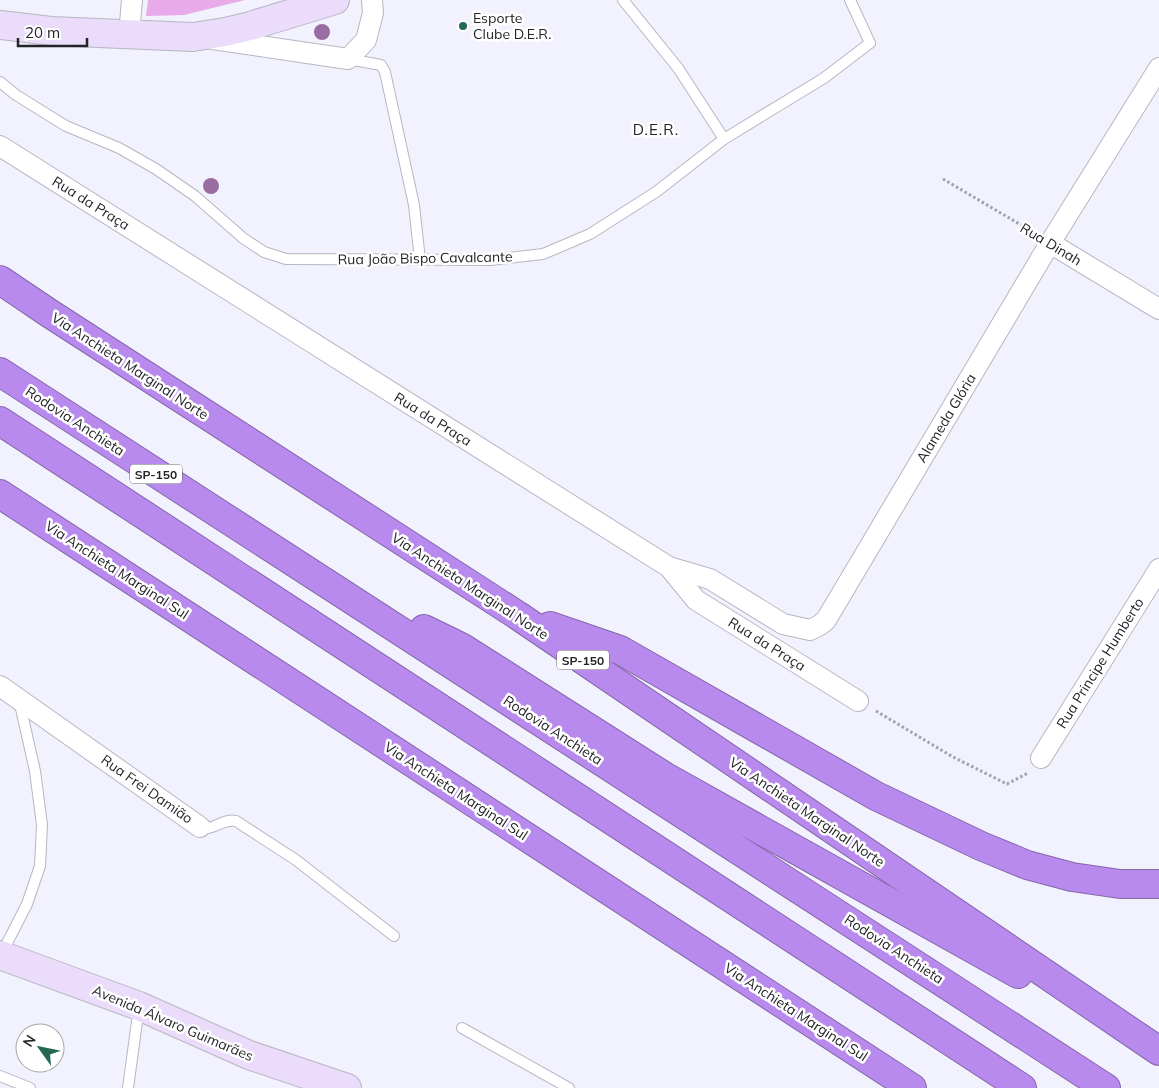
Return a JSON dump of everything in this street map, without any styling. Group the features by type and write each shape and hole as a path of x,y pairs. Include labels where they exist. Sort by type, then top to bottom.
{"highway":[{"name":"Via Anchieta Marginal Norte","path":"0,280 49,314 517,615 1159,1052"},
{"name":"Rodovia Anchieta","path":"0,372 312,575 912,960 1106,1088"},
{"name":"SP-150","path":"0,422 1022,1088"},
{"name":"Via Anchieta Marginal Sul","path":"0,494 912,1088"},
{"path":"312,575 461,647 664,776 1159,1052"},
{"path":"517,615 620,650 876,796 981,846 1027,865 1072,877 1120,884 1159,884"}],"street":[{"path":"129,35 132,0"},
{"path":"193,36 226,32 250,26 335,0"},
{"path":"0,25 51,31 193,36 348,59 366,40 373,13 372,0"},
{"name":"Alameda Glória","path":"670,567 710,579 783,624 810,630 826,620 1050,243 1159,68"},
{"name":"Rua da Praça","path":"0,146 670,567 696,600 858,701"},
{"name":"Rua Dinah","path":"1050,243 1159,309"},
{"name":"Rua Principe Humberto","path":"1041,758 1159,569"},
{"name":"Rua Frei Damião","path":"0,686 200,827"},
{"name":"Avenida Álvaro Guimarães","path":"0,955 139,1006 249,1055 347,1088"}],"lane":[{"path":"623,0 678,68 724,139"},
{"name":"Rua João Bispo Cavalcante","path":"0,82 16,95 66,126 119,148 156,169 195,196 243,238 264,252 286,259 490,260 543,254 590,234 656,192 724,139 824,78 870,43 850,0"},
{"path":"348,59 381,65 385,72 414,205 420,260"},
{"path":"0,955 27,904 40,866 42,825 35,772 19,699"},
{"name":"Rua Frei Damião","path":"200,827 210,828 225,821 236,821 296,860 394,936"},
{"path":"128,1088 139,1006"},
{"path":"462,1028 569,1088"},
{"path":"0,1076 30,1088"}],"path":[{"name":"Rua Dinah","path":"943,179 1050,243"},
{"path":"858,701 953,757 1007,784 1030,772 1041,758"}],"shaded area":[{"path":"148,0 245,0 184,15 146,16"}],"place":[{"name":"Esporte Clube D.E.R.","path":"463,26"}],"district":[{"name":"D.E.R.","path":"656,129"}]}
